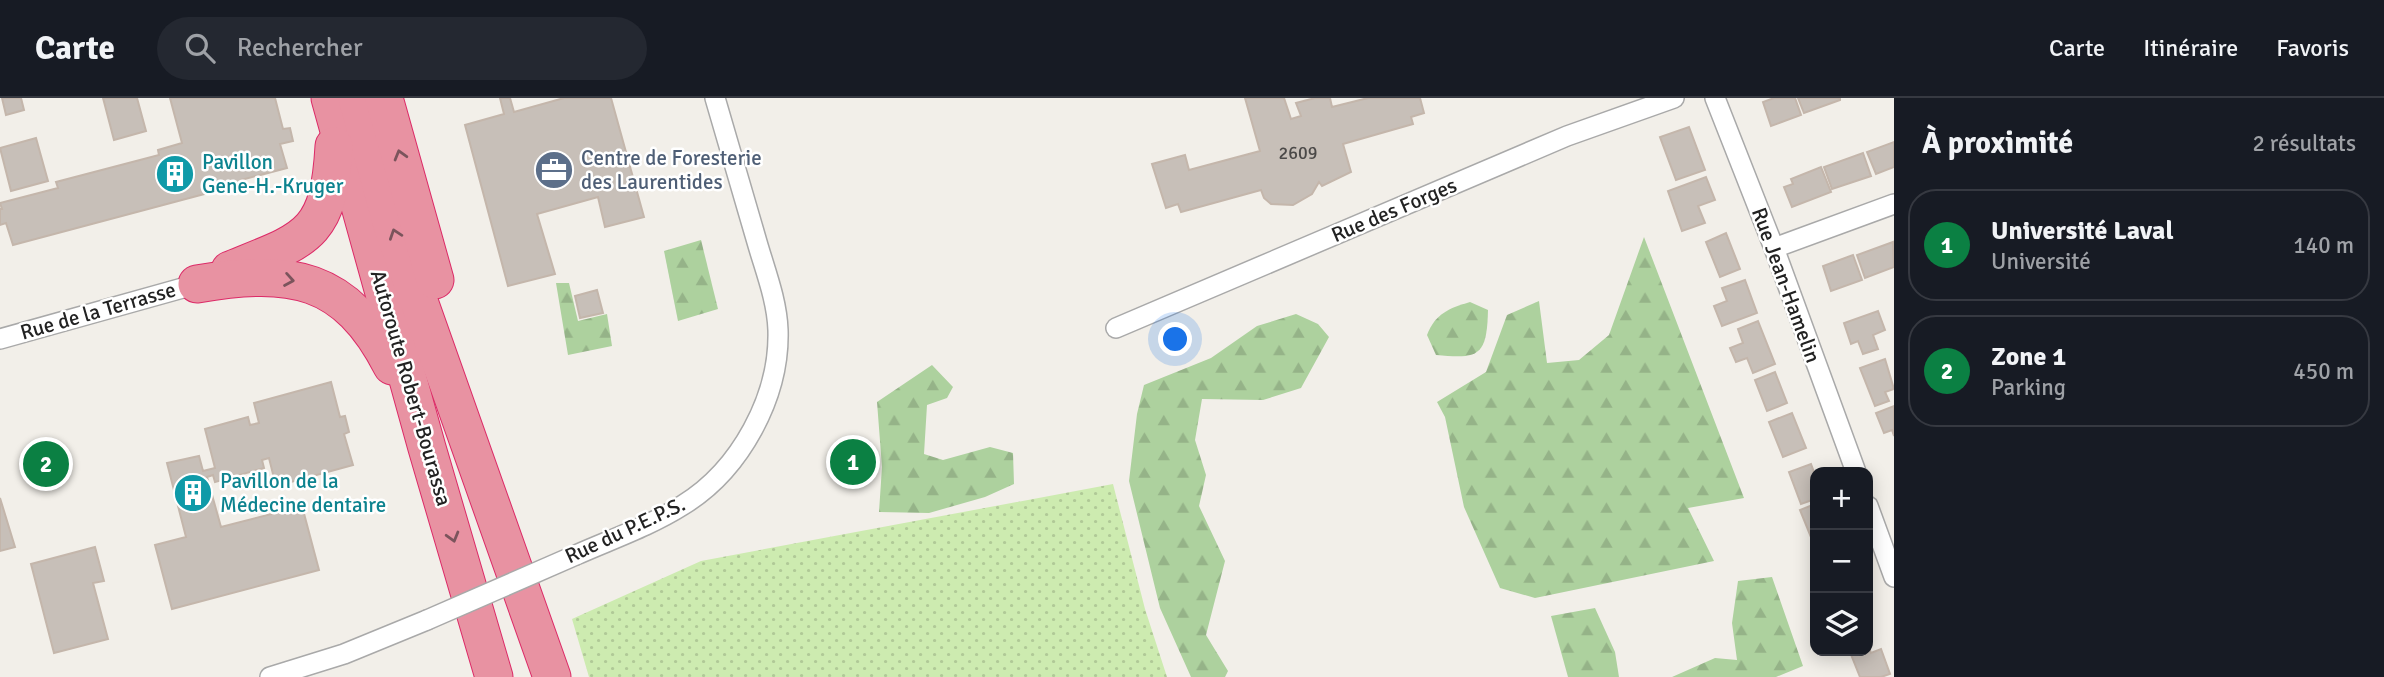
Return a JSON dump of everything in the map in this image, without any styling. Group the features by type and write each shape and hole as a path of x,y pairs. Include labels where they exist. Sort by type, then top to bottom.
{"highway":[{"path":"384,98 446,320 492,505 539,677"},
{"path":"340,104 392,225 552,677"},
{"path":"197,284 282,250 310,229 326,205 330,190 340,104"},
{"name":"Autoroute Robert-Bourassa","path":"340,104 427,448 492,671"},
{"path":"197,284 239,278 277,277 311,285 345,304 363,319 383,350 408,400 427,448"}],"street":[{"name":"Rue du P.E.P.S.","path":"270,677 344,654 644,525 682,506 699,494 734,460 767,397 778,350 778,328 775,304 715,98"},
{"name":"Rue des Forges","path":"1116,328 1567,136 1674,98"},
{"name":"Rue Jean-Hamelin","path":"1715,98 1774,248 1854,467"},
{"path":"1774,248 1894,204"},
{"name":"Rue de la Terrasse","path":"0,339 197,284"},
{"path":"1873,520 1894,578"}],"green space":[{"path":"1644,237 1744,498 1688,508 1714,561 1535,598 1500,588 1464,507 1445,417 1437,402 1486,372 1507,315 1539,301 1547,363 1579,360 1609,335"},
{"path":"701,240 718,309 678,321 664,251"},
{"path":"556,283 569,283 578,321 607,314 612,346 568,355"},
{"path":"1470,302 1488,310 1482,346 1471,355 1436,355 1427,335 1430,328 1444,313"},
{"path":"1296,314 1318,324 1329,337 1301,388 1263,400 1202,399 1195,440 1206,475 1199,506 1225,561 1206,635 1228,671 1225,677 1191,677 1160,608 1129,481 1137,414 1144,385 1211,358 1257,326"},
{"path":"932,365 953,387 947,398 927,405 924,454 943,460 990,447 1013,453 1014,484 985,497 929,513 879,512 882,467 877,402"},
{"path":"1113,484 1145,609 1167,677 589,677 572,619 701,561"},
{"path":"1772,577 1803,666 1776,677 1672,677 1715,658 1737,660 1732,623 1738,581"},
{"path":"1595,608 1615,652 1619,677 1568,677 1551,616"}],"building":[{"path":"2,98 21,98 24,110 6,115"},
{"path":"103,98 137,98 146,131 114,140"},
{"name":"Pavillon Gene-H.-Kruger","path":"170,98 275,98 283,129 290,128 293,141 280,144 287,168 241,180 242,184 13,245 6,223 0,225 0,203 58,188 56,182 159,155 158,150 182,143"},
{"name":"Centre de Foresterie des Laurentides","path":"500,98 510,98 514,112 564,98 611,98 644,217 605,227 598,197 537,214 555,274 508,286 465,125 504,114"},
{"path":"1245,98 1284,98 1291,119 1301,116 1296,103 1315,98 1330,98 1332,107 1368,98 1420,98 1424,113 1411,117 1413,124 1343,144 1351,172 1322,186 1319,182 1312,194 1293,205 1271,204 1264,198 1261,190 1181,212 1178,204 1166,208 1152,164 1185,155 1189,170 1260,151"},
{"path":"1774,98 1795,98 1801,115 1771,126 1763,102"},
{"path":"1798,98 1840,98 1840,100 1804,113"},
{"path":"1689,127 1705,170 1676,180 1660,137"},
{"path":"36,138 48,181 11,191 0,148"},
{"path":"1894,142 1894,167 1876,174 1867,152"},
{"path":"1863,153 1871,176 1832,189 1824,167"},
{"path":"1821,167 1831,192 1792,207 1784,187 1793,184 1791,179"},
{"path":"1706,177 1715,200 1698,206 1705,223 1682,231 1668,191"},
{"path":"1726,233 1740,269 1720,277 1706,242"},
{"path":"1893,242 1894,267 1865,278 1857,255"},
{"path":"1853,255 1862,280 1831,291 1823,266"},
{"path":"1745,280 1757,313 1722,326 1714,306 1727,301 1722,288"},
{"path":"597,290 603,313 580,318 575,296"},
{"path":"1878,311 1885,330 1873,335 1878,349 1863,354 1858,341 1851,344 1844,323"},
{"path":"1758,321 1775,364 1753,373 1747,358 1736,362 1730,348 1743,343 1738,329"},
{"path":"1885,359 1894,389 1885,392 1889,401 1875,406 1860,368"},
{"path":"1775,372 1787,403 1767,411 1755,380"},
{"name":"Pavillon de la Médecine dentaire","path":"331,382 340,417 345,416 349,432 344,434 353,465 276,486 269,458 262,460 264,468 215,482 213,475 207,477 221,527 302,506 319,570 172,609 155,545 186,537 167,463 199,456 203,471 215,468 205,429 248,417 250,425 259,423 254,403"},
{"path":"1894,406 1894,436 1892,430 1884,433 1876,413"},
{"path":"1792,413 1806,448 1783,457 1769,422"},
{"path":"1811,464 1810,501 1801,504 1789,472"},
{"path":"0,498 15,547 0,551"},
{"path":"1810,506 1810,535 1800,510"},
{"path":"95,547 104,581 93,583 108,639 54,653 31,564"},
{"path":"1881,649 1890,674 1860,677 1852,656 1873,656 1873,652"}],"place":[{"name":"Centre de Foresterie des Laurentides","path":"554,170"},
{"name":"Pavillon Gene-H.-Kruger","path":"175,174"},
{"name":"Université Laval","path":"853,462"},
{"name":"Zone 1","path":"46,464"},
{"name":"Pavillon de la Médecine dentaire","path":"193,493"}]}
